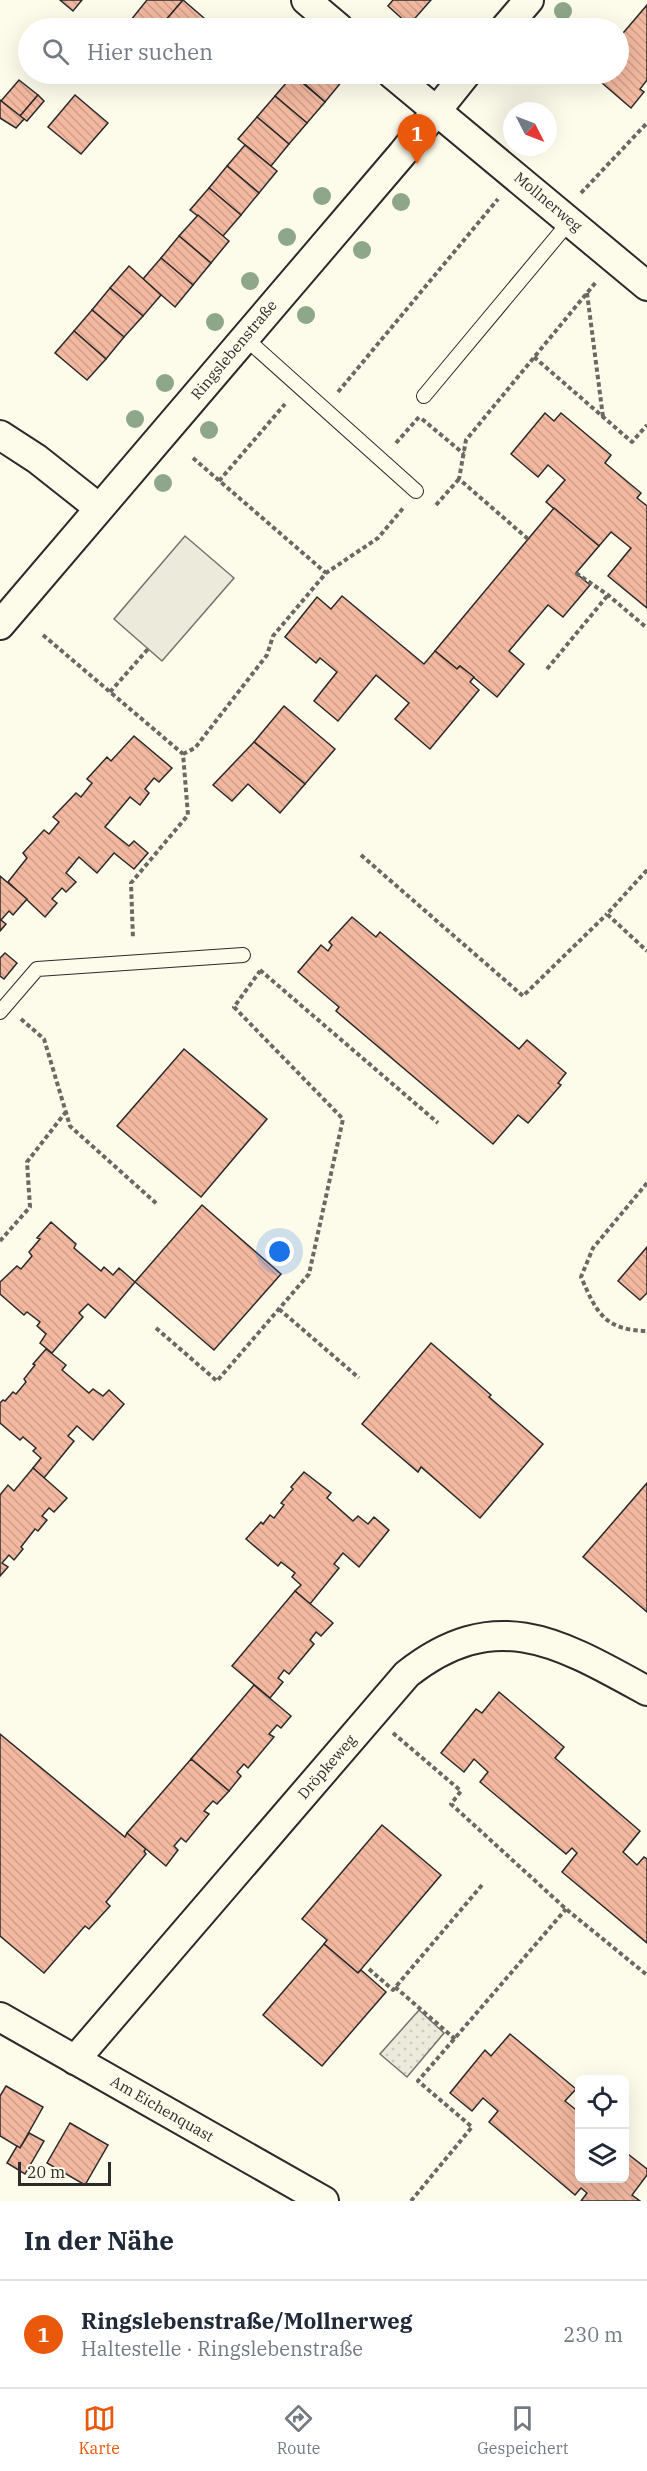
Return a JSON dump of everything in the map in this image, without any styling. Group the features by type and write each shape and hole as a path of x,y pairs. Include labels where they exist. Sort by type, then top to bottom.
{"street":[{"path":"306,0 327,18"},
{"path":"514,18 529,0"},
{"name":"Mollnerweg","path":"404,84 436,110 573,209 647,286"},
{"name":"Ringslebenstraße","path":"0,624 458,84"},
{"path":"0,435 37,459 99,508"},
{"name":"Dröpkeweg","path":"75,2060 407,1674 428,1657 447,1647 474,1638 510,1635 535,1638 596,1662 647,1690"},
{"name":"Am Eichenquast","path":"0,2017 324,2201"}],"lane":[{"path":"424,396 573,209"},
{"path":"244,337 416,491"},
{"path":"3,1008 37,969 243,955"}],"path":[{"path":"573,209 647,123"},
{"path":"324,409 504,192"},
{"path":"528,539 459,479 466,440 602,274"},
{"path":"587,292 604,417"},
{"path":"534,357 633,442 647,425"},
{"path":"219,481 300,387"},
{"path":"381,460 420,416 424,396"},
{"path":"420,416 464,454"},
{"path":"193,458 326,573"},
{"path":"183,754 195,748 199,743 267,655 273,636 326,573 378,538 416,491"},
{"path":"576,573 608,595 647,628"},
{"path":"547,669 608,595"},
{"path":"43,635 183,754 188,814 131,883 134,961"},
{"path":"110,692 148,649"},
{"path":"361,855 523,996 607,914 647,870"},
{"path":"607,914 647,951"},
{"path":"243,955 438,1123"},
{"path":"156,1328 217,1381 309,1274 343,1119 234,1007 261,971"},
{"path":"3,1008 44,1039 70,1126 158,1205"},
{"path":"0,1241 30,1208 27,1162 66,1112"},
{"path":"647,1183 592,1248 581,1277 597,1312 626,1330 647,1331"},
{"path":"279,1309 359,1378"},
{"path":"386,1726 461,1791 451,1804 566,1909 647,1975"},
{"path":"369,1969 393,1990 482,1885"},
{"path":"411,2201 472,2127 418,2081 566,1909"},
{"path":"395,1987 454,2039"}],"shaded area":[{"path":"185,536 234,578 162,661 114,619"},
{"path":"419,2010 444,2033 407,2077 380,2054"}],"building":[{"path":"60,0 82,0 73,11"},
{"path":"147,0 183,0 168,18 132,18"},
{"path":"183,0 204,18 168,18"},
{"path":"393,0 431,0 415,18 401,18 388,6"},
{"path":"647,5 647,80 640,89 644,92 631,108 603,84 629,84 629,26"},
{"path":"18,81 18,84 24,84 38,95 20,116 1,101"},
{"path":"285,84 304,84 325,102 307,123 275,96"},
{"path":"305,84 340,84 325,102"},
{"path":"38,95 44,101 27,121 20,116"},
{"path":"75,95 108,123 81,154 48,127"},
{"path":"275,96 307,123 289,144 257,117"},
{"path":"0,100 24,119 16,128 0,118"},
{"path":"257,117 289,144 271,166 238,139"},
{"path":"245,145 277,171 259,193 227,166"},
{"path":"227,166 259,193 241,215 209,188"},
{"path":"209,188 241,215 223,236 190,210"},
{"path":"198,215 229,241 211,263 179,236"},
{"path":"179,236 211,263 193,285 161,258"},
{"path":"161,258 193,285 175,307 143,279"},
{"path":"129,266 161,295 143,316 110,288"},
{"path":"110,288 143,316 124,337 92,310"},
{"path":"92,310 124,337 106,359 74,331"},
{"path":"74,331 106,359 87,380 55,353"},
{"path":"545,413 554,421 561,413 611,455 605,463 641,493 637,498 647,506 647,608 608,576 631,548 611,532 599,546 546,502 565,480 548,465 538,477 511,454"},
{"path":"554,508 599,546 576,573 590,585 563,617 548,605 509,651 524,664 497,697 460,666 457,669 435,651"},
{"path":"342,596 424,664 435,651 457,669 460,666 474,677 470,682 479,690 430,749 395,719 409,703 376,675 338,721 314,701 337,672 320,658 316,663 285,637 317,597 331,609"},
{"path":"284,706 335,749 305,784 254,742"},
{"path":"134,736 172,768 159,782 154,778 145,789 149,793 140,805 130,797 105,827 129,846 134,841 148,853 134,869 114,853 97,873 79,857 66,873 76,882 66,892 62,888 52,899 57,903 45,917 8,882 27,858 23,853 44,830 49,834 59,822 53,817 76,793 81,797 92,783 87,779 107,757 111,761"},
{"path":"254,742 305,784 280,813 248,784 232,801 213,785"},
{"path":"0,876 27,899 13,915 9,911 1,920 6,924 0,931"},
{"path":"352,917 376,937 380,932 519,1049 527,1040 566,1073 558,1083 561,1085 528,1123 518,1115 493,1144 336,1011 339,1007 298,972 321,945 328,951 332,945 329,942"},
{"path":"5,953 17,963 4,979 0,976 0,958"},
{"path":"184,1049 267,1119 201,1197 117,1126"},
{"path":"202,1205 281,1274 214,1350 135,1282"},
{"path":"51,1222 76,1244 74,1248 101,1271 104,1267 113,1275 119,1268 135,1282 105,1318 88,1304 79,1313 83,1317 52,1353 40,1343 46,1334 37,1326 40,1322 27,1312 24,1315 0,1294 0,1282 17,1266 21,1269 32,1256 29,1252 40,1239 37,1238"},
{"path":"647,1247 647,1293 640,1300 618,1281"},
{"path":"431,1343 543,1444 480,1518 421,1467 418,1472 362,1424"},
{"path":"46,1349 66,1365 62,1370 89,1393 93,1389 103,1396 109,1390 124,1404 93,1440 77,1426 68,1436 74,1441 44,1478 33,1468 41,1458 33,1451 36,1448 23,1437 20,1440 0,1423 0,1403 13,1392 16,1394 26,1382 24,1379 35,1365 33,1364"},
{"path":"33,1468 67,1498 54,1512 49,1508 42,1516 47,1520 38,1531 35,1529 14,1560 9,1555 2,1563 8,1567 0,1576 0,1495 8,1485 14,1491"},
{"path":"304,1472 331,1493 327,1498 353,1521 358,1516 368,1524 374,1517 389,1530 359,1567 343,1553 334,1564 339,1568 310,1604 295,1591 301,1585 292,1577 295,1573 281,1562 278,1566 246,1539 270,1515 274,1518 284,1505 281,1503 293,1489 291,1487"},
{"path":"647,1483 647,1612 583,1557"},
{"path":"295,1591 333,1623 321,1636 316,1632 310,1640 314,1644 289,1674 284,1670 278,1678 283,1682 270,1698 232,1666"},
{"path":"254,1685 291,1716 281,1728 277,1725 269,1734 274,1737 248,1768 244,1764 237,1772 241,1776 229,1791 191,1759"},
{"path":"499,1692 564,1747 555,1758 640,1831 623,1852 637,1865 644,1857 647,1859 647,1943 562,1872 577,1853 572,1848 566,1854 480,1782 488,1772 474,1759 464,1772 441,1753 476,1709 482,1713"},
{"path":"0,1734 125,1837 127,1833 146,1849 144,1851 146,1854 106,1902 110,1906 89,1929 85,1926 44,1973 0,1936"},
{"path":"191,1759 229,1791 217,1804 213,1801 204,1811 209,1814 186,1842 181,1838 174,1846 178,1850 166,1866 127,1833"},
{"path":"382,1825 441,1875 358,1973 324,1944 327,1940 302,1919"},
{"path":"324,1944 358,1973 361,1970 386,1992 322,2066 263,2015"},
{"path":"510,2034 575,2088 565,2101 575,2109 575,2183 629,2183 629,2155 647,2169 647,2175 632,2195 640,2201 581,2201 587,2193 581,2188 575,2195 489,2122 498,2111 483,2098 472,2111 450,2093 485,2050 491,2056"},
{"path":"6,2086 43,2107 20,2148 0,2136 0,2096"},
{"path":"70,2123 108,2145 85,2185 47,2163"},
{"path":"29,2133 44,2141 25,2174 7,2163 17,2146 20,2148"}],"place":[{"name":"Ringslebenstraße/Mollnerweg","path":"417,164"}]}
